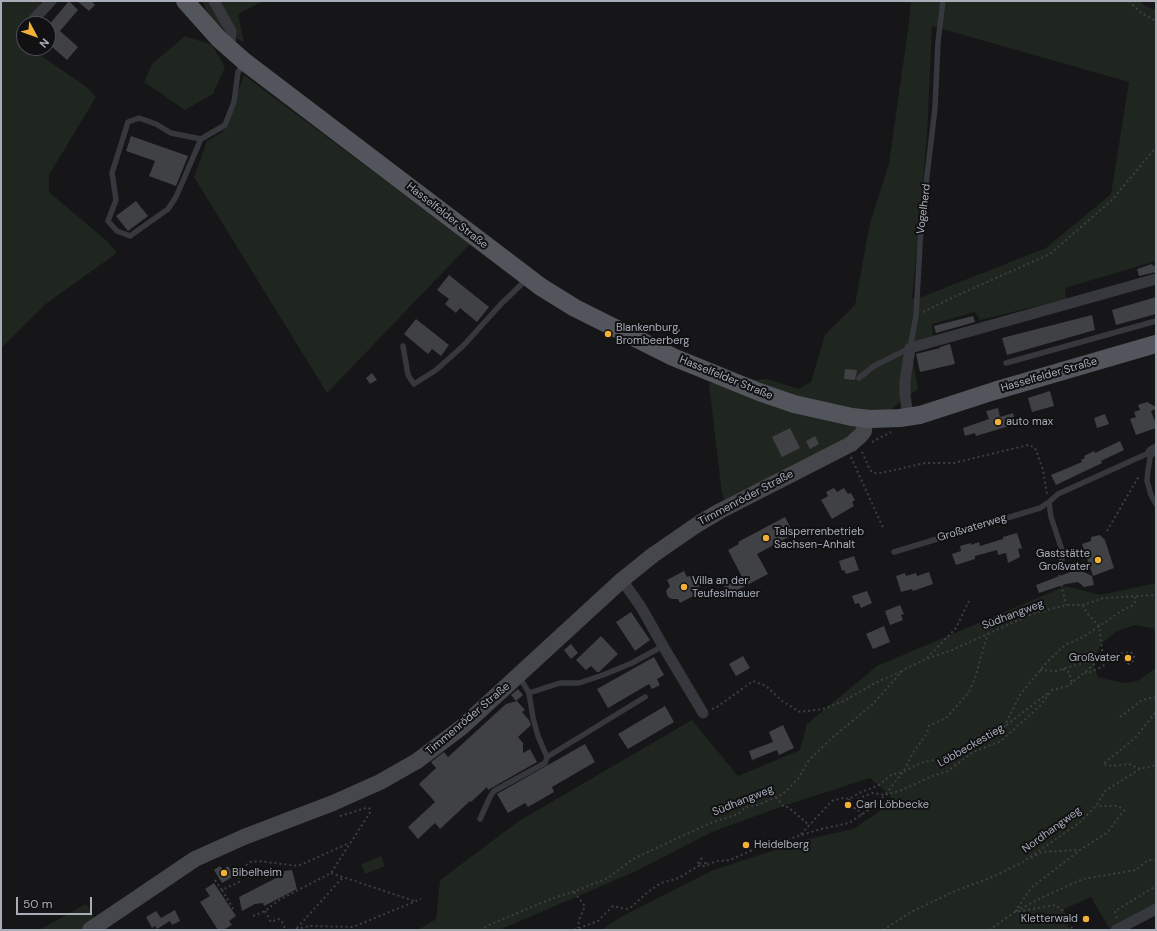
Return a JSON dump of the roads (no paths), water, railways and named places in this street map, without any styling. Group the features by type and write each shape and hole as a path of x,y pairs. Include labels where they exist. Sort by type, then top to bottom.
{"main road":[{"name":"Hasselfelder Straße","path":"185,1 245,62 528,278 581,311 655,348 705,371 759,392 794,404 865,419 908,417 1156,344"},
{"name":"Timmenröder Straße","path":"90,930 195,859 244,837 334,803 380,782 417,761 446,740 622,580 653,555 698,524 744,498 853,447 864,430 865,419"}],"street":[{"path":"37,16 51,1"},
{"path":"214,1 231,31 230,48"},
{"path":"910,348 1156,279"},
{"name":"Vogelherd","path":"908,417 905,381 910,348"},
{"path":"622,580 641,607 703,713"},
{"path":"1118,929 1156,909"}],"lane":[{"name":"Vogelherd","path":"910,348 916,316 921,226 935,108 938,42 943,1"},
{"path":"201,139 171,133 156,124 139,118 128,122 112,173 116,200 108,221 116,231 130,236 168,209 176,197 201,139 225,125 234,102 238,72 245,62"},
{"path":"403,346 408,375 414,384 436,370 463,346 501,304 528,278"},
{"path":"1006,363 1156,321"},
{"path":"859,378 874,366 910,348"},
{"name":"Großvaterweg","path":"894,552 1040,508 1058,494 1153,450"},
{"name":"Großvaterweg","path":"1153,450 1148,470 1148,481 1151,495 1156,504"},
{"path":"1049,502 1051,517 1063,553 1061,565 1056,568"},
{"path":"529,693 560,683 579,683 604,675 632,663 663,646"},
{"path":"517,677 529,693 533,718 538,736 547,757"},
{"path":"480,819 494,791 545,763 547,757 646,698"}],"place":[{"name":"Blankenburg, Brombeerberg","path":"608,334"},
{"name":"auto max","path":"998,422"},
{"name":"Talsperrenbetrieb Sachsen-Anhalt","path":"766,538"},
{"name":"Gaststätte Großvater","path":"1098,560"},
{"name":"Villa an der Teufeslmauer","path":"684,587"},
{"name":"Großvater","path":"1128,658"},
{"name":"Carl Löbbecke","path":"848,805"},
{"name":"Heidelberg","path":"746,845"},
{"name":"Bibelheim","path":"224,873"},
{"name":"Kletterwald","path":"1086,919"}]}
